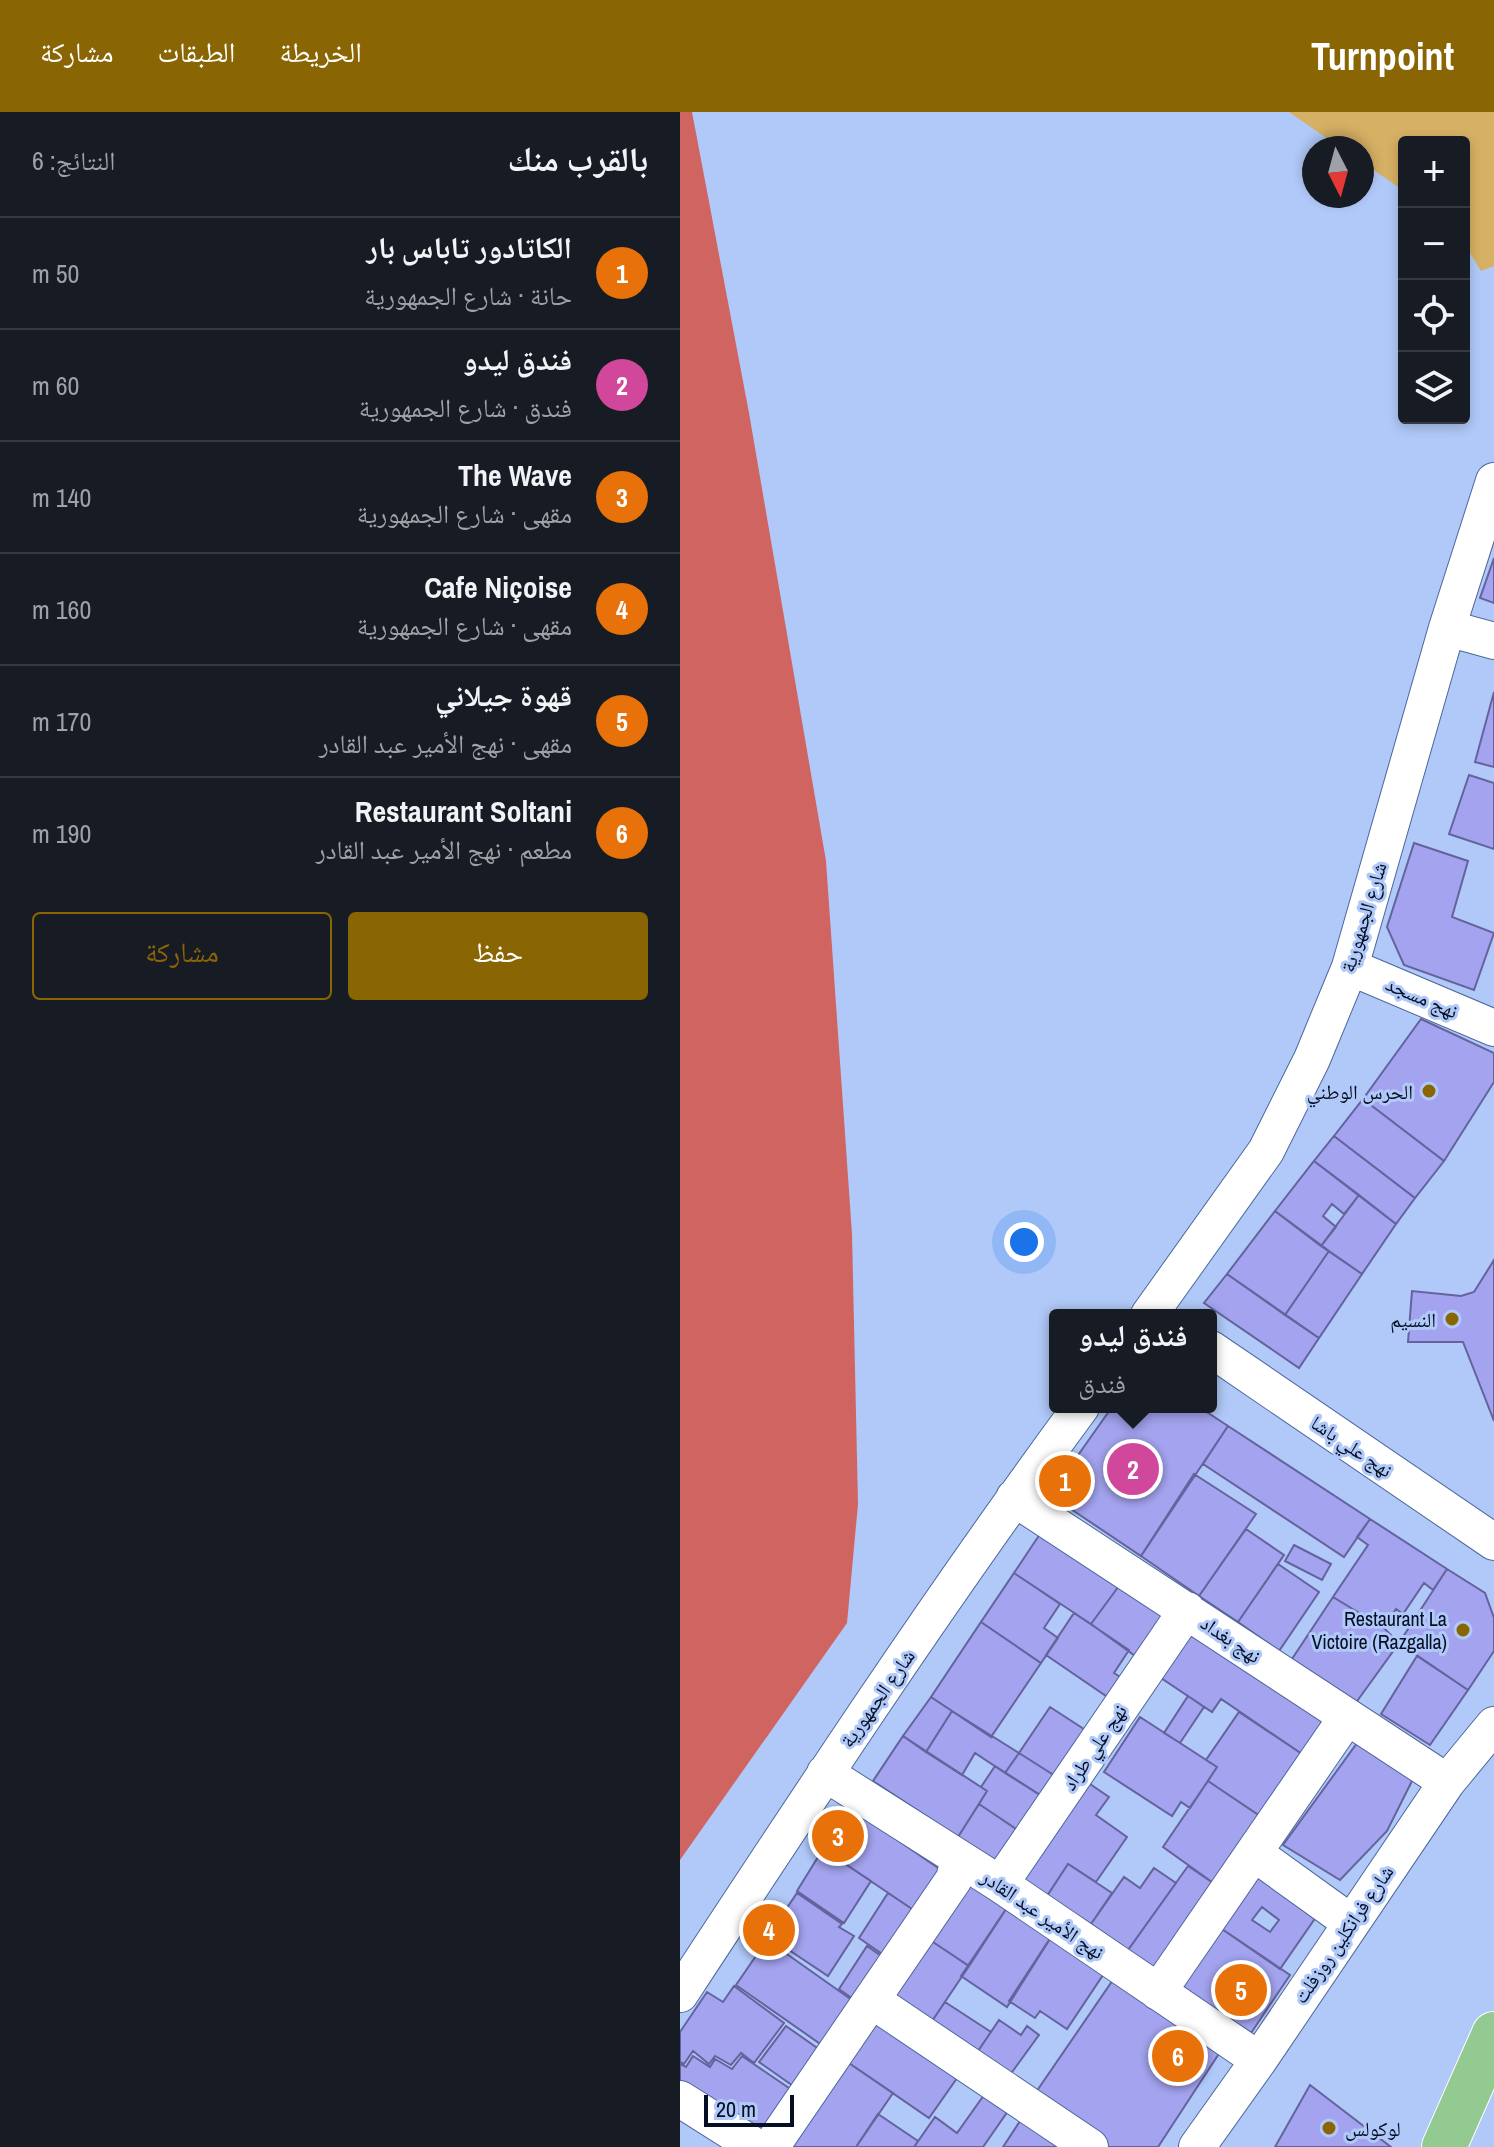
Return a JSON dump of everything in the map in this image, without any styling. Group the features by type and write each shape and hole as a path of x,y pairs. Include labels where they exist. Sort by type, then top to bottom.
{"main road":[{"path":"1444,2147 1494,2034"}],"street":[{"name":"شارع الجمهورية","path":"1158,1309 1266,1151 1312,1059 1350,967 1447,628 1494,481"},
{"path":"1447,628 1494,641"},
{"name":"نهج مسجد","path":"1350,967 1490,1020"},
{"name":"نهج علي باشا","path":"1217,1353 1494,1542"},
{"name":"شارع الجمهورية","path":"680,1994 825,1773 1014,1498 1077,1413"},
{"name":"نهج بغداد","path":"1014,1498 1447,1782"},
{"name":"نهج علي طراد","path":"1000,1884 1187,1610"},
{"path":"1158,1992 1347,1717"},
{"name":"شارع فرانكلين روزفلت","path":"1197,2147 1447,1782 1494,1725"},
{"name":"نهج الأمير عبد القادر","path":"825,1773 1000,1884 1259,2060"},
{"path":"1254,1853 1350,1922"},
{"path":"771,2147 954,1879 959,1859"},
{"path":"873,2001 1090,2147"},
{"path":"680,2099 756,2147"}],"shaded area":[{"path":"680,112 692,112 749,413 826,861 852,1234 858,1504 847,1623 680,1860"},
{"path":"1289,112 1494,112 1494,266 1481,271 1470,253 1470,136 1398,136 1398,187 1374,170 1374,136 1324,136"}],"building":[{"path":"1494,558 1494,603 1480,598"},
{"path":"1494,692 1494,767 1475,762"},
{"path":"1469,775 1494,783 1494,849 1449,834"},
{"path":"1414,843 1468,861 1452,917 1494,933 1474,990 1404,965 1387,927"},
{"name":"الحرس الوطني","path":"1421,1019 1494,1053 1494,1082 1444,1161 1363,1099"},
{"path":"1363,1099 1444,1161 1415,1198 1334,1136"},
{"path":"1334,1136 1415,1198 1396,1224 1314,1161"},
{"path":"1314,1161 1359,1195 1344,1214 1332,1204 1323,1216 1336,1227 1321,1246 1275,1211"},
{"path":"1359,1195 1396,1224 1362,1274 1321,1246"},
{"path":"1275,1211 1329,1251 1285,1315 1227,1274"},
{"path":"1329,1251 1362,1274 1319,1338 1285,1315"},
{"name":"النسيم","path":"1494,1260 1494,1421 1463,1342 1408,1342 1412,1291 1461,1296 1474,1292"},
{"path":"1227,1274 1319,1338 1299,1368 1204,1303"},
{"path":"1108,1413 1208,1413 1228,1426 1141,1556 1050,1495"},
{"path":"1228,1426 1370,1519 1344,1557 1203,1464"},
{"path":"1194,1474 1256,1514 1199,1596 1141,1556"},
{"path":"1370,1519 1447,1569 1433,1590 1424,1583 1403,1614 1396,1609 1384,1628 1333,1597 1368,1545 1357,1537"},
{"path":"1246,1529 1284,1555 1238,1622 1199,1596"},
{"path":"1040,1534 1124,1579 1091,1624 1014,1573"},
{"path":"1294,1545 1331,1564 1322,1580 1285,1561"},
{"path":"1278,1564 1319,1592 1279,1651 1238,1622"},
{"path":"1447,1569 1485,1593 1494,1618 1494,1651 1468,1690 1399,1643"},
{"path":"1014,1573 1060,1604 1044,1628 1058,1638 1041,1663 981,1622"},
{"path":"1124,1579 1178,1616 1149,1666 1091,1624"},
{"path":"1333,1597 1384,1628 1399,1643 1355,1704 1290,1662"},
{"path":"1074,1613 1129,1650 1114,1673 1125,1680 1112,1700 1046,1655"},
{"path":"981,1622 1041,1663 991,1737 931,1697"},
{"path":"1194,1629 1332,1723 1308,1758 1221,1699 1212,1712 1161,1678"},
{"path":"1417,1656 1468,1690 1430,1745 1381,1714"},
{"path":"1188,1696 1204,1707 1180,1743 1164,1733"},
{"path":"931,1697 952,1711 926,1752 903,1736"},
{"path":"1050,1707 1090,1733 1060,1779 1019,1753"},
{"path":"952,1711 1019,1753 1005,1773 975,1753 962,1775 926,1752"},
{"path":"1239,1712 1308,1758 1266,1820 1208,1781 1217,1767 1206,1760"},
{"path":"1140,1717 1217,1767 1190,1808 1181,1802 1172,1816 1104,1772"},
{"path":"903,1736 987,1791 958,1837 873,1781"},
{"path":"1360,1739 1413,1779 1387,1831 1340,1880 1283,1845"},
{"path":"1019,1753 1060,1779 1048,1800 1005,1773"},
{"path":"995,1766 1048,1800 1025,1835 979,1804 987,1791 981,1787"},
{"path":"1208,1781 1266,1820 1219,1887 1163,1847"},
{"path":"1087,1782 1109,1797 1096,1815 1127,1837 1096,1882 1068,1864 1047,1896 1020,1877"},
{"path":"979,1804 1025,1835 1003,1867 958,1837"},
{"path":"851,1808 954,1879 924,1917 823,1849"},
{"path":"823,1849 871,1881 844,1923 797,1891"},
{"path":"1068,1864 1112,1893 1091,1924 1047,1896"},
{"path":"1188,1866 1219,1887 1159,1973 1128,1950"},
{"path":"1154,1868 1176,1883 1128,1950 1091,1924 1124,1877 1140,1888"},
{"path":"1255,1875 1316,1917 1280,1969 1219,1927","holes":["1262,1907 1279,1920 1270,1932 1252,1920"]},
{"path":"968,1876 1010,1903 969,1966 927,1938"},
{"path":"797,1893 854,1936 828,1976 768,1936"},
{"path":"888,1893 924,1917 901,1967 859,1938"},
{"path":"1010,1903 1055,1931 1007,2007 961,1976"},
{"path":"1219,1927 1290,1975 1251,2033 1179,1985"},
{"path":"1055,1931 1109,1966 1067,2029 1040,2011 1035,2018 1009,2001"},
{"path":"927,1938 969,1966 928,2027 887,2000"},
{"path":"767,1940 866,2010 836,2055 736,1985"},
{"path":"867,1946 897,1967 867,2009 839,1989"},
{"path":"1115,1977 1222,2049 1158,2147 1105,2147 1032,2098"},
{"path":"734,1986 784,2023 754,2063 741,2053 731,2065 715,2056 709,2064 693,2051 684,2064 680,2062 680,2032 707,1992 723,2002"},
{"path":"945,2002 991,2032 974,2057 928,2027"},
{"path":"878,2014 962,2071 929,2118 846,2061"},
{"path":"999,2020 1021,2035 1027,2026 1039,2035 1007,2079 974,2057"},
{"path":"786,2026 833,2059 809,2097 759,2062"},
{"path":"693,2056 710,2067 715,2059 732,2069 742,2056 805,2099 771,2147 680,2096 680,2064 686,2067"},
{"path":"846,2061 893,2093 856,2147 786,2147"},
{"path":"1310,2085 1391,2147 1275,2147"},
{"path":"984,2095 1008,2111 983,2147 914,2147 935,2117 957,2133"},
{"path":"878,2114 918,2141 914,2147 856,2147"},
{"path":"1024,2115 1074,2147 1003,2147"}],"place":[{"name":"الحرس الوطني","path":"1429,1091"},
{"name":"النسيم","path":"1452,1319"},
{"name":"فندق ليدو","path":"1133,1469"},
{"name":"الكاتادور تاباس بار","path":"1065,1481"},
{"name":"Restaurant La Victoire (Razgalla)","path":"1463,1630"},
{"name":"The Wave","path":"838,1836"},
{"name":"Cafe Niçoise","path":"769,1930"},
{"name":"قهوة جيلاني","path":"1241,1990"},
{"name":"Restaurant Soltani","path":"1178,2056"},
{"name":"لوكولس","path":"1329,2128"}]}
